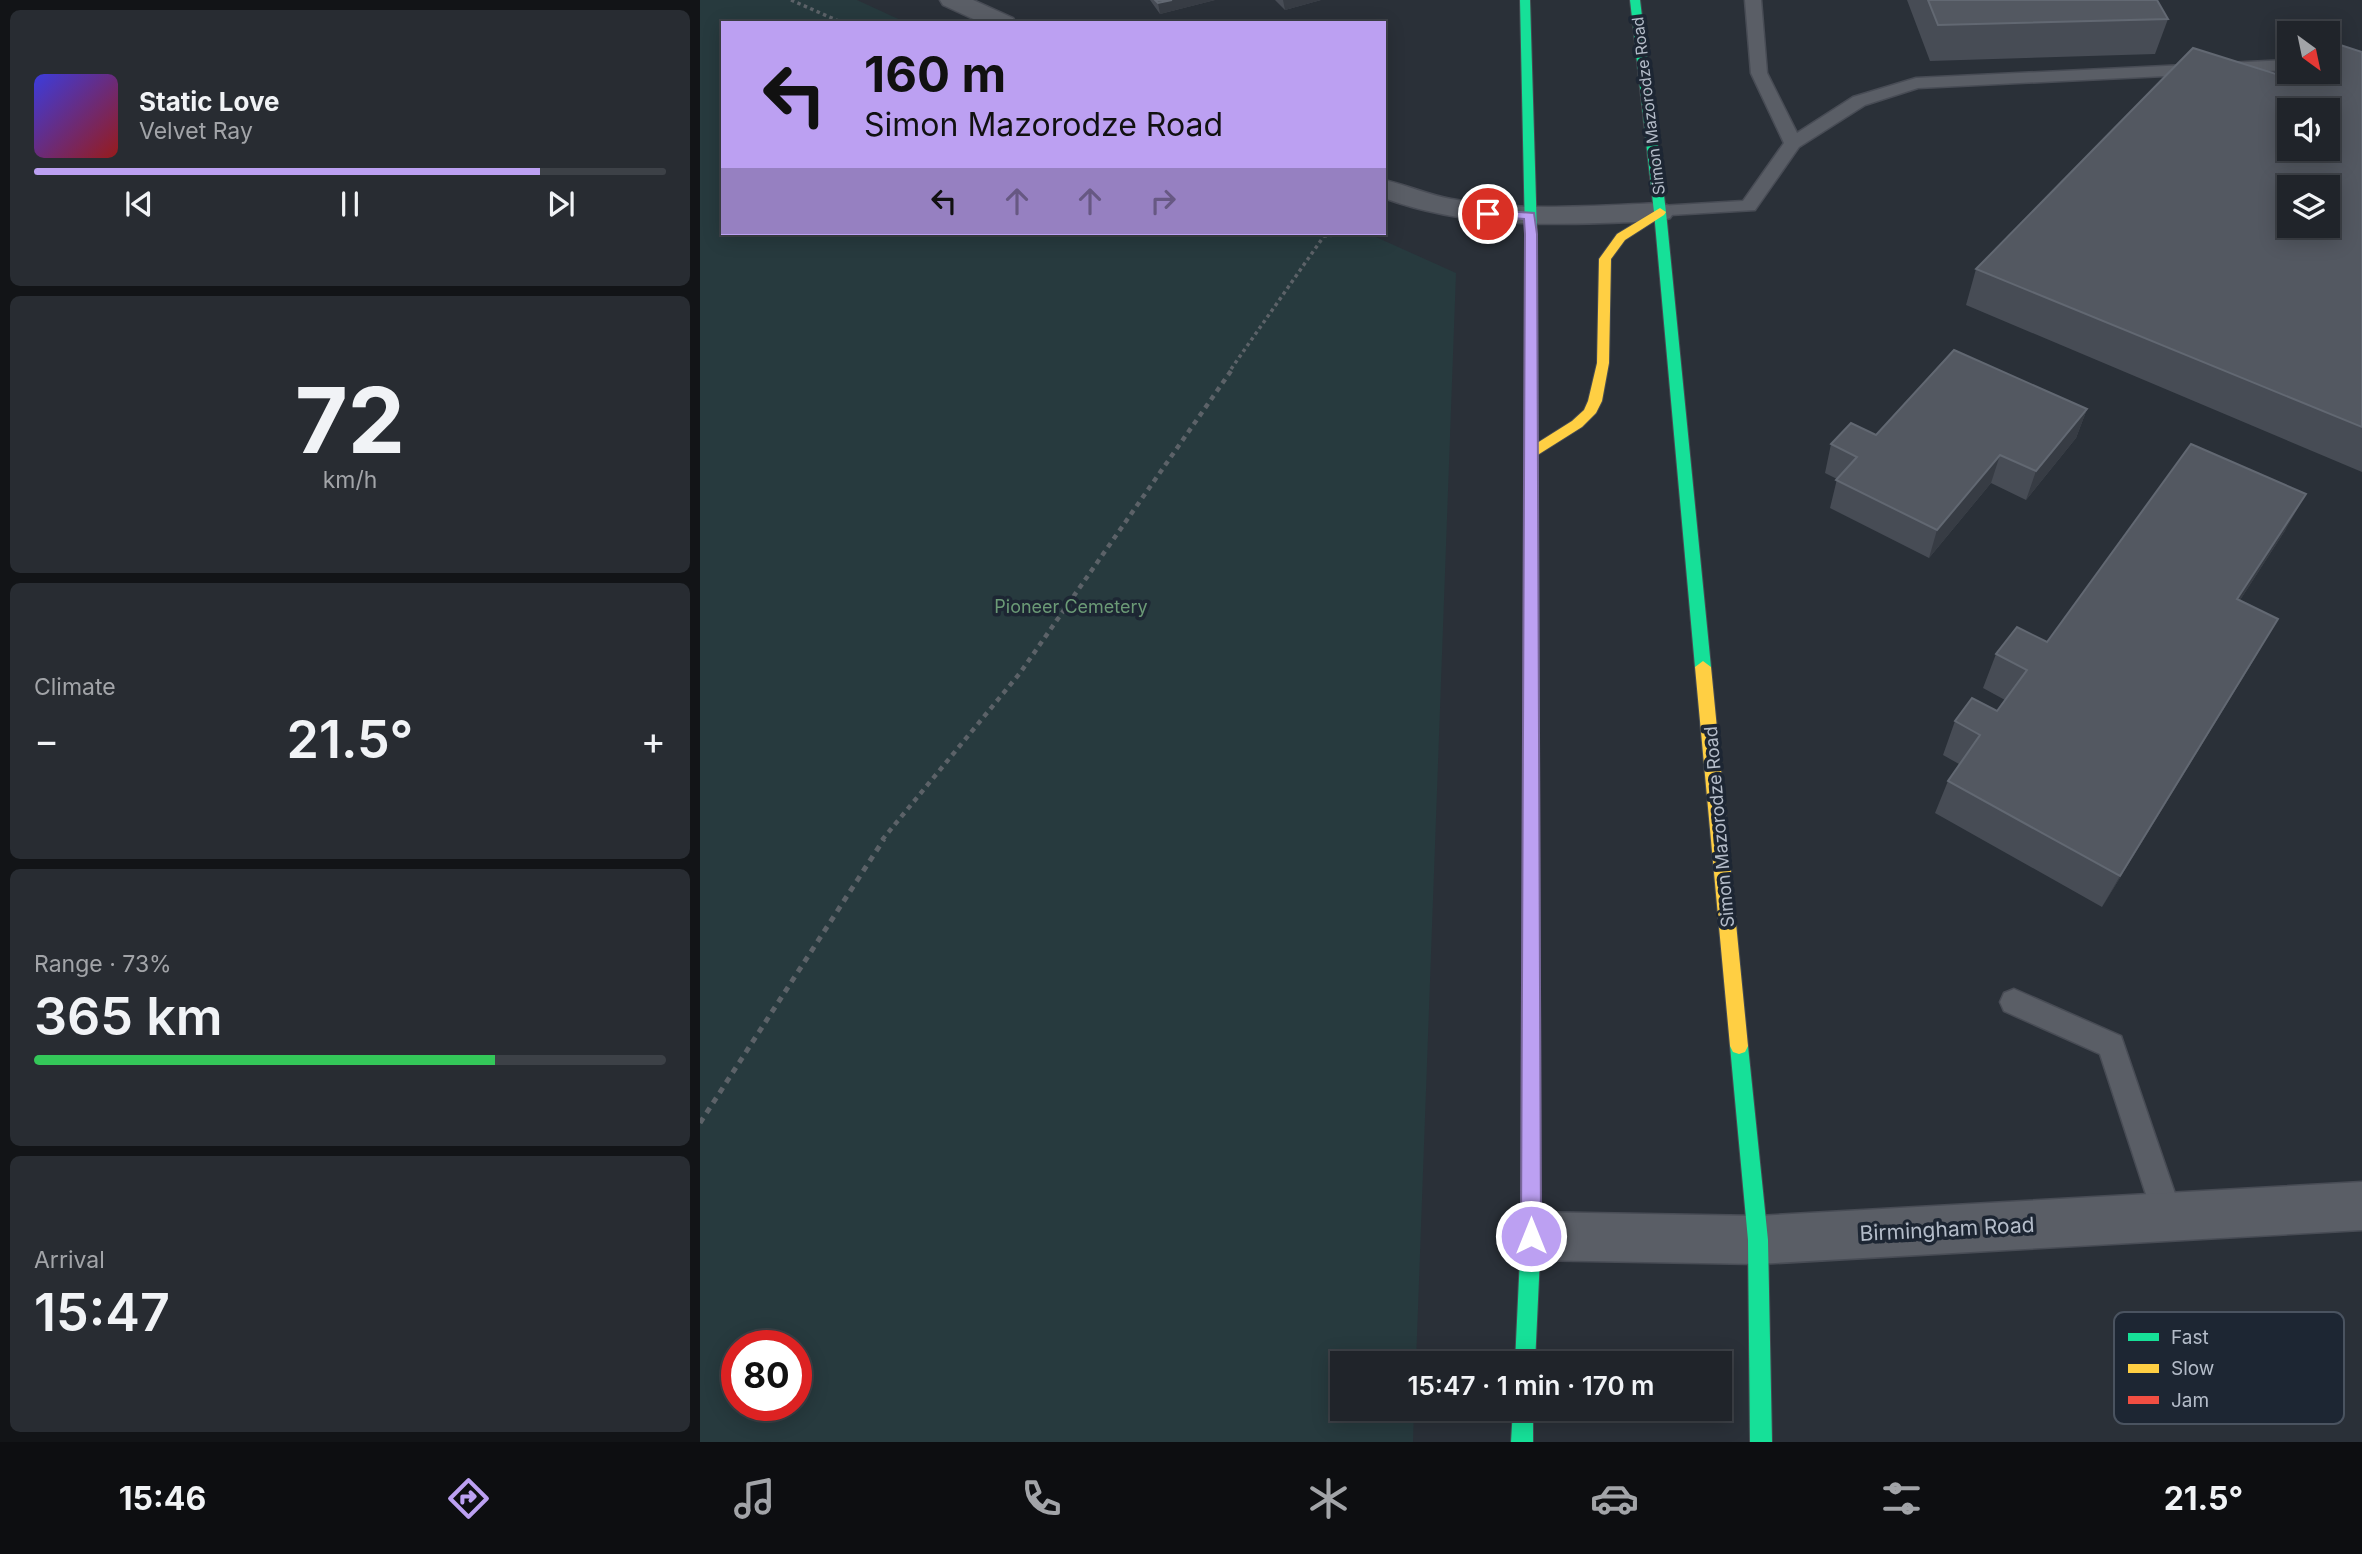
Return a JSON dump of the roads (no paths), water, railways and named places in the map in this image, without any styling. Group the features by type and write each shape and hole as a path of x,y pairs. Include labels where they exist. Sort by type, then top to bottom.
{"highway":[{"path":"1525,0 1530,215 1531,453 1531,1236 1526,1351"},
{"name":"Simon Mazorodze Road","path":"1635,0 1660,212 1758,1240 1761,1442"},
{"path":"1531,453 1588,415 1597,402 1602,380 1605,259 1610,247 1621,235 1660,212"},
{"path":"1522,1442 1523,1421"}],"street":[{"path":"952,0 999,21"},
{"name":"Simon Mazorodze Road","path":"1386,189 1404,197 1467,213 1530,215 1660,212"},
{"name":"Birmingham Road","path":"1531,1236 1758,1240 2362,1206"}],"lane":[{"path":"1753,0 1759,73 1793,143"},
{"path":"1660,212 1749,206 1793,143 1859,101 1916,83 2277,66"},
{"path":"2014,1002 2111,1045 2168,1217"}],"park label":[{"name":"Pioneer Cemetery","path":"1071,606"}]}
